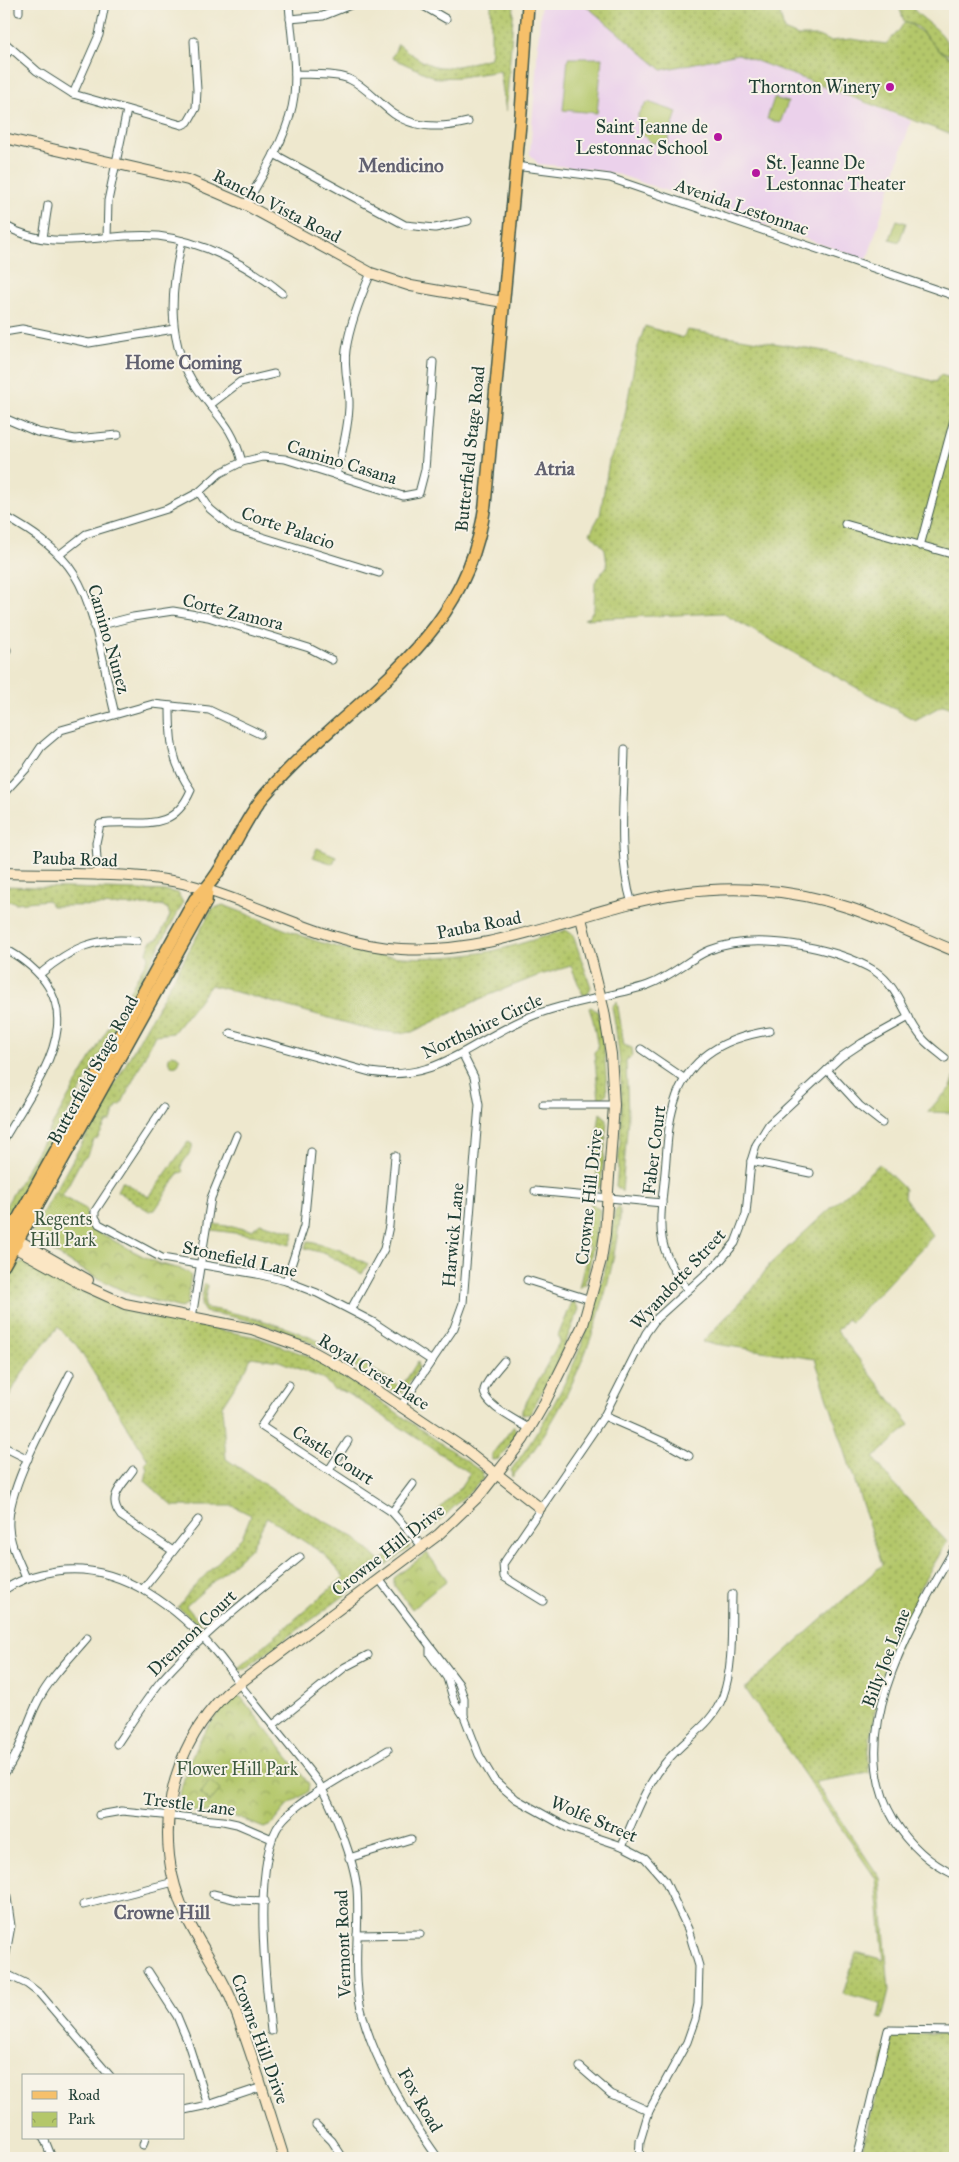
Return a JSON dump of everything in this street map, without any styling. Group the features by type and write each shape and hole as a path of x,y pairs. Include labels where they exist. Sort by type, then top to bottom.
{"main road":[{"name":"Butterfield Stage Road","path":"4,1265 9,1241 195,899 206,890 250,813 288,768 414,654 438,625 457,594 472,562 483,522 528,4"}],"street":[{"path":"73,94 99,35 105,4"},
{"path":"246,205 274,154 290,115 295,74 288,4"},
{"path":"290,19 323,16 353,4"},
{"path":"420,4 446,19"},
{"path":"4,42 37,72 73,94 182,125 188,122 196,108 197,90 194,41"},
{"path":"4,57 11,49"},
{"path":"295,74 348,78 371,92 394,114 419,125 448,127 468,122"},
{"path":"107,238 108,201 114,163 127,110"},
{"name":"Rancho Vista Road","path":"4,138 188,180 246,205 371,273 411,286 503,302"},
{"path":"274,154 405,225 435,228 468,221"},
{"name":"Avenida Lestonnac","path":"515,166 610,178 955,296"},
{"path":"43,238 48,205"},
{"path":"4,225 18,234 73,242 107,238 158,236 182,241 215,252 264,278 282,293"},
{"path":"182,241 174,275 171,305 174,329 184,364 196,387 224,421 236,440 242,462"},
{"path":"336,475 346,438 349,405 344,371 346,350 350,328 371,273"},
{"path":"4,332 22,329 89,342 174,329"},
{"name":"Camino Casana","path":"59,554 86,534 166,509 199,492 220,473 242,462 262,457 285,459 403,496 419,494 425,470 433,362"},
{"path":"210,405 240,382 274,374"},
{"path":"920,546 955,416"},
{"path":"4,418 37,432 74,439 118,435"},
{"name":"Corte Palacio","path":"199,492 210,509 233,528 379,573"},
{"name":"Camino Nunez","path":"4,516 29,529 59,554 74,574 94,627 115,714"},
{"path":"845,524 955,555"},
{"name":"Corte Zamora","path":"94,627 132,617 173,611 208,617 309,648 332,660"},
{"path":"4,793 27,768 41,747 61,730 153,704 209,710 260,734"},
{"path":"98,876 96,843 100,824 113,822 128,825 152,823 172,815 185,804 192,790 183,778 172,756 170,706"},
{"path":"625,748 623,854 625,879 632,904"},
{"name":"Pauba Road","path":"4,873 160,880 206,890 340,940 390,949 429,950 505,940 678,893 718,889 784,892 825,900 852,908 955,951"},
{"name":"Crowne Hill Drive","path":"284,2158 262,2087 230,1997 186,1916 174,1882 170,1861 169,1817 174,1780 189,1740 216,1703 239,1683 379,1579 453,1521 498,1475 530,1429 569,1354 591,1300 601,1260 609,1198 614,1105 611,1054 601,997 581,918"},
{"path":"40,974 72,952 94,942 122,939 137,941"},
{"name":"Northshire Circle","path":"230,1033 370,1072 409,1075 428,1070 527,1018 658,981 700,954 724,945 747,942 817,949 863,965 888,982 922,1039 946,1058"},
{"path":"4,948 40,974 52,991 58,1009 58,1028 46,1066 4,1139"},
{"name":"Wyandotte Street","path":"543,1601 504,1577 503,1564 604,1416 646,1333 656,1319 727,1253 741,1230 746,1214 751,1161 756,1145 769,1124 826,1070 862,1043 910,1017"},
{"name":"Faber Court","path":"688,1290 668,1260 662,1243 660,1225 669,1124 676,1098 685,1079 695,1066 718,1046 745,1035 770,1031"},
{"path":"641,1049 685,1079"},
{"name":"Harwick Lane","path":"401,1406 454,1328 463,1303 479,1105 474,1078 462,1053"},
{"path":"826,1070 860,1106 882,1123"},
{"path":"543,1105 614,1105"},
{"name":"Stonefield Lane","path":"163,1108 95,1211 95,1217 99,1224 155,1255 170,1260 286,1281 351,1309 432,1361"},
{"path":"192,1318 199,1264 211,1198 238,1135"},
{"path":"286,1281 304,1226 311,1152"},
{"path":"351,1309 384,1248 389,1226 395,1156"},
{"path":"751,1161 810,1173"},
{"path":"535,1191 662,1203"},
{"name":"Royal Crest Place","path":"9,1241 139,1306 252,1329 308,1349 348,1371 466,1450 540,1508"},
{"path":"527,1280 591,1300"},
{"path":"504,1361 484,1388 485,1397 491,1404 530,1429"},
{"path":"26,1578 12,1544 9,1512 15,1488 70,1374"},
{"name":"Castle Court","path":"289,1385 261,1426 392,1512 422,1546"},
{"path":"604,1416 666,1443 689,1456"},
{"path":"329,1470 348,1441"},
{"path":"4,1447 28,1459"},
{"path":"133,1470 116,1493 115,1508 121,1516 173,1551"},
{"path":"392,1512 413,1484"},
{"path":"143,1589 198,1520"},
{"name":"Billy Joe Lane","path":"955,1548 909,1635 882,1708 875,1749 882,1797 901,1831 918,1851 934,1864 955,1875"},
{"name":"Drennon Court","path":"117,1744 161,1681 204,1640 300,1557"},
{"name":"Vermont Road","path":"4,1590 26,1578 44,1573 78,1569 118,1576 143,1589 187,1623 204,1640 273,1725 323,1790 349,1858 357,1888 359,1998 364,2021 379,2056"},
{"name":"Wolfe Street","path":"379,1579 430,1648 430,1654 447,1678 454,1701 464,1716 486,1769 505,1790 568,1828 622,1846 645,1858 665,1881 688,1929 699,1966 698,2004 692,2031 649,2111 640,2140 639,2158"},
{"path":"622,1846 648,1788 657,1773 667,1760 709,1721 723,1697 729,1670 732,1594"},
{"path":"4,1774 18,1753 32,1713 44,1691 87,1638"},
{"path":"273,1725 345,1667 368,1655"},
{"path":"271,2031 264,1955 266,1856 272,1839 290,1814 323,1790 388,1750"},
{"name":"Trestle Lane","path":"100,1815 122,1812 223,1821 239,1825 272,1839"},
{"path":"349,1858 411,1840"},
{"path":"4,1876 11,1926 4,1964"},
{"path":"83,1905 174,1882"},
{"path":"213,1894 238,1900 265,1901"},
{"path":"357,1935 420,1934"},
{"path":"148,1972 177,2016 208,2105"},
{"path":"4,1973 27,1984 40,1994 108,2074"},
{"path":"857,2158 888,2030 955,2031"},
{"name":"Fox Road","path":"379,2056 409,2117 438,2158"},
{"path":"580,2067 610,2094 649,2111"},
{"path":"185,2110 208,2105 262,2087"},
{"path":"316,2125 332,2141 343,2158"},
{"path":"45,2140 52,2158"}],"shaded area":[{"name":"Saint Jeanne de Lestonnac School","path":"541,4 584,4 662,70 738,54 911,121 867,260 620,175 592,169 538,164 530,154"}],"green space":[{"path":"491,4 514,4 506,111 500,71 460,77 436,78 392,58 398,44 423,61 442,67 462,65 491,58"},
{"name":"Thornton Winery","path":"584,4 770,4 770,7 778,6 784,30 798,36 818,36 830,41 851,39 886,44 898,32 904,22 918,30 947,56 955,60 955,136 738,54 662,70"},
{"path":"905,4 910,4 921,17 940,32 945,38 950,55 938,50 918,27 904,21 900,10"},
{"path":"568,58 602,58 597,113 563,110"},
{"path":"774,98 788,102 780,123 767,119"},
{"path":"648,102 677,112 667,143 652,143 639,132 638,114"},
{"path":"897,220 906,223 899,242 890,239"},
{"path":"645,326 683,338 687,330 825,351 936,382 940,375 955,379 955,709 943,705 915,720 722,613 584,619 589,617 594,608 595,582 607,566 605,549 590,533 600,515 609,461 622,431 637,350"},
{"path":"317,848 336,856 333,864 313,857"},
{"path":"4,886 169,891 178,893 183,903 35,1173 9,1217 4,1219 4,1209 149,957 147,952 151,941 158,939 170,916 168,909 161,905 52,906 48,900 4,902"},
{"path":"223,905 330,945 396,957 441,957 486,952 566,930 573,935 591,987 588,994 583,995 571,966 537,976 482,998 412,1032 398,1033 372,1030 211,985 173,1033 155,1035 121,1105 117,1106 111,1121 106,1123 98,1138 94,1140 62,1196 85,1209 85,1218 90,1228 152,1261 182,1270 155,1265 112,1243 83,1233 73,1215 59,1206 50,1217 55,1227 60,1251 118,1283 153,1296 156,1302 93,1276 37,1242 33,1231 212,909"},
{"path":"617,1001 624,1045 632,1048 633,1056 626,1060 628,1117 622,1192 616,1186 621,1097 619,1052 612,1007"},
{"path":"591,1007 598,1012 605,1057 607,1093 602,1099 599,1099 594,1052 598,1048 589,1008"},
{"path":"174,1054 180,1060 174,1066 168,1060"},
{"path":"955,1076 955,1113 927,1112 951,1087"},
{"path":"600,1113 607,1119 606,1133 604,1135 606,1136 601,1185 596,1190 598,1155 595,1152"},
{"path":"188,1142 192,1144 192,1149 181,1166 183,1172 179,1173 155,1210 149,1211 117,1191 122,1181 149,1197"},
{"path":"879,1164 905,1189 904,1197 933,1236 851,1322 847,1319 837,1331 910,1425 874,1458 892,1482 947,1542 918,1591 923,1595 884,1681 872,1726 869,1749 869,1773 815,1782 880,1878 889,1991 882,2019 878,2018 881,2004 843,1994 856,1952 884,1960 876,1879 745,1688 882,1565 815,1359 702,1342 752,1290 770,1264"},
{"name":"Regents Hill Park","path":"54,1192 86,1209 87,1223 122,1246 157,1263 182,1269 188,1273 191,1276 187,1304 181,1308 130,1294 93,1276 37,1242 32,1231"},
{"path":"591,1203 600,1210 587,1278 585,1280 586,1284 579,1288 589,1246 583,1242"},
{"path":"619,1206 619,1224 610,1273 592,1336 565,1398 549,1427 512,1477 511,1470 532,1441 550,1410 581,1347 593,1314 610,1246 615,1210"},
{"path":"260,1223 294,1232 290,1245 257,1236 212,1230 214,1224 252,1230"},
{"path":"307,1241 340,1250 368,1264 362,1274 326,1254 305,1248"},
{"path":"25,1261 99,1299 137,1314 256,1337 308,1356 366,1391 482,1472 483,1479 428,1532 421,1532 423,1526 461,1487 470,1473 368,1406 343,1391 333,1389 324,1379 279,1361 251,1357 247,1367 222,1406 226,1459 297,1506 355,1538 380,1561 410,1540 409,1548 245,1669 237,1669 344,1577 325,1555 267,1517 251,1548 186,1606 203,1626 201,1627 178,1607 190,1591 242,1537 251,1515 233,1506 173,1506 145,1481 147,1471 145,1462 148,1460 77,1346 58,1327 22,1373 7,1400 4,1398 4,1283 14,1264"},
{"path":"204,1284 207,1285 204,1307 258,1319 307,1336 354,1358 399,1386 406,1380 418,1361 419,1368 403,1392 396,1393 329,1351 306,1340 258,1323 205,1312 201,1306"},
{"path":"573,1300 579,1309 557,1364 530,1414 522,1415 522,1410 560,1341 558,1336"},
{"path":"514,1426 517,1435 499,1459 492,1460 492,1454"},
{"path":"427,1553 447,1580 412,1609 394,1585 394,1578"},
{"name":"Flower Hill Park","path":"234,1696 241,1697 309,1784 308,1792 287,1806 271,1825 264,1828 233,1816 183,1810 178,1804 181,1788 197,1745 213,1720"},
{"path":"210,1781 220,1790 210,1802 200,1794"},
{"path":"890,2033 955,2034 955,2158 898,2158 862,2150"}],"place":[{"name":"Thornton Winery","path":"890,87"},
{"name":"Saint Jeanne de Lestonnac School","path":"718,137"},
{"name":"St. Jeanne De Lestonnac Theater","path":"756,173"}],"district":[{"name":"Mendicino","path":"401,165"},
{"name":"Home Coming","path":"183,362"},
{"name":"Atria","path":"555,468"},
{"name":"Crowne Hill","path":"162,1912"}]}
